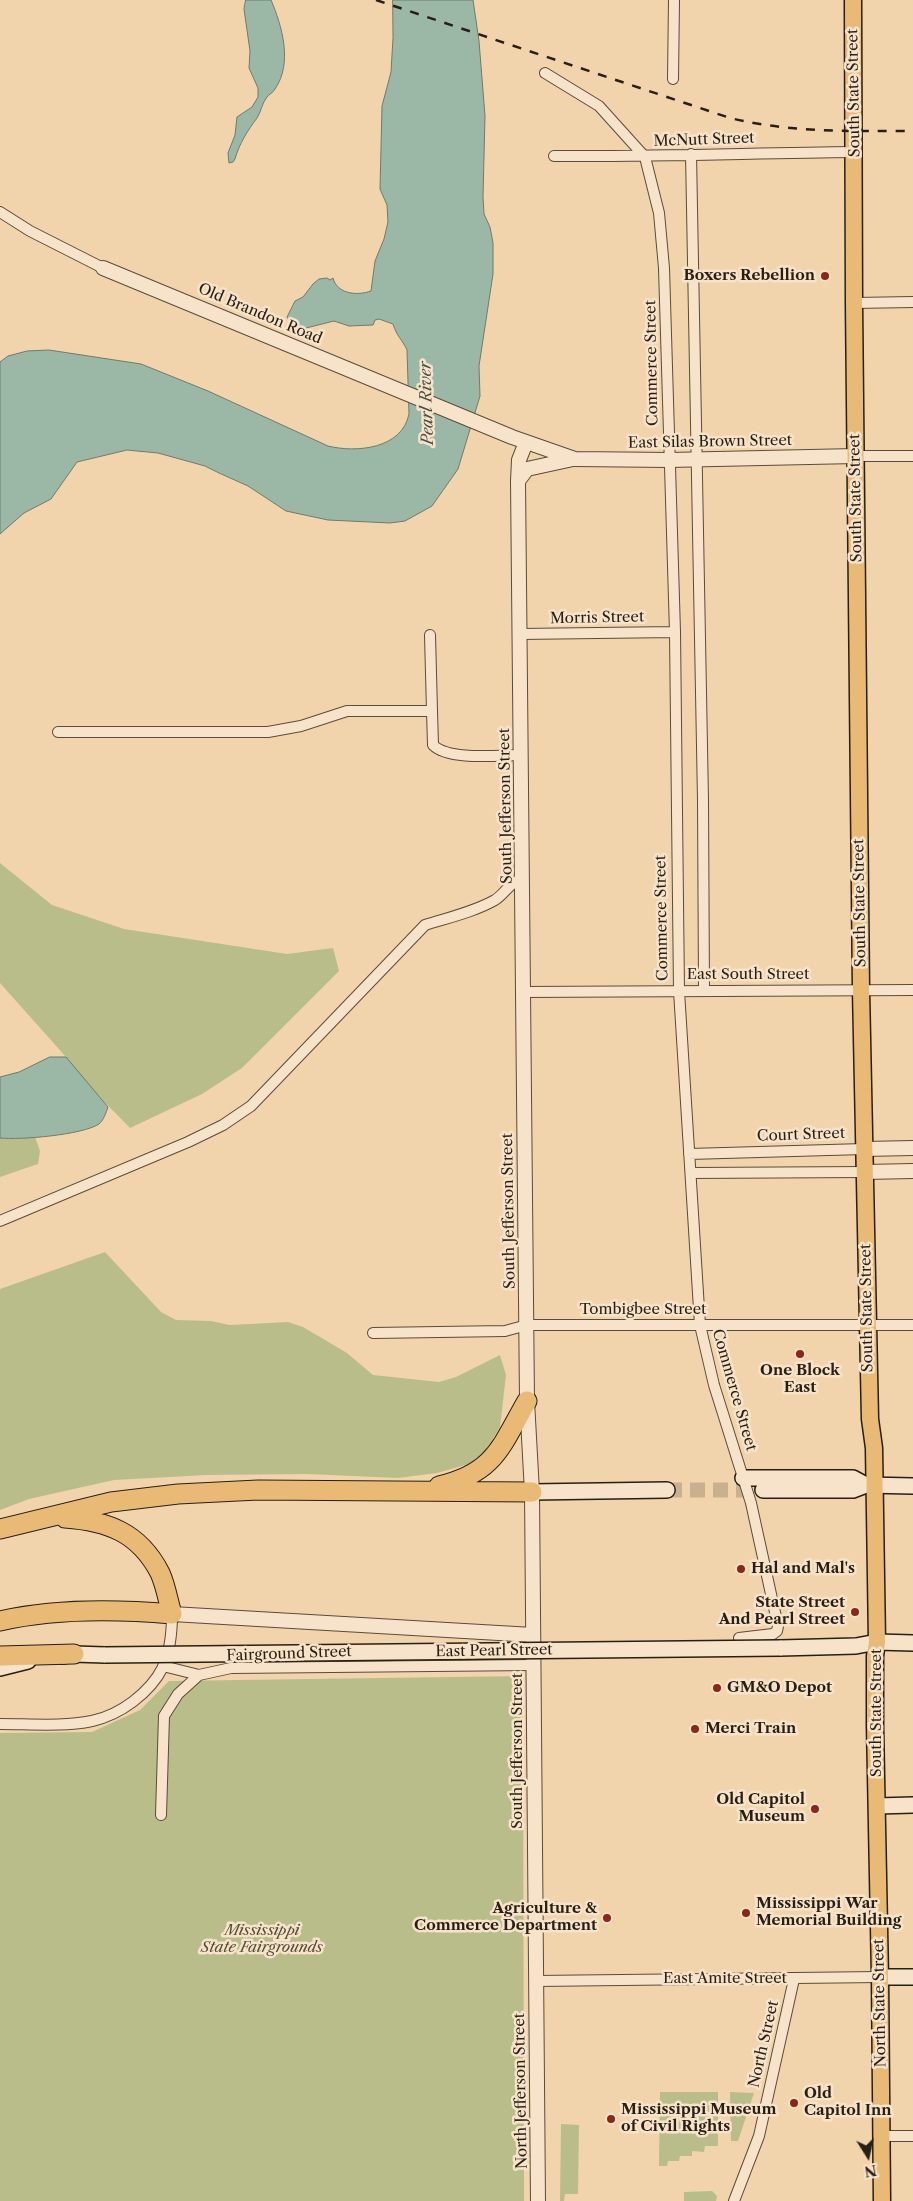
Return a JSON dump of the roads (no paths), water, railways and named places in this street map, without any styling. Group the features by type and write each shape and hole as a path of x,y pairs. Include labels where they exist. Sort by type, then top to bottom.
{"highway":[{"path":"411,1492 459,1481 482,1470 500,1451 527,1401"},
{"path":"0,1529 111,1502 178,1494 258,1490 532,1492"},
{"path":"0,1621 76,1611 123,1610 172,1614 160,1574 148,1555 131,1538 114,1528 93,1520 48,1517"},
{"path":"0,1656 74,1654"}],"main road":[{"name":"South State Street","path":"852,0 861,990 870,1419 874,1448 870,1486 877,1642 875,1666 878,1811"},
{"path":"743,1478 853,1478 870,1486"},
{"path":"763,1490 853,1490 870,1486 913,1486"},
{"path":"532,1492 667,1490"},
{"name":"East Pearl Street","path":"0,1668 13,1664 74,1654 780,1648 856,1646 877,1642 913,1643"},
{"path":"878,1811 913,1806"},
{"path":"878,1811 913,1816"},
{"name":"North State Street","path":"878,1811 882,2201"},
{"name":"East Amite Street","path":"880,1977 913,1977"}],"street":[{"path":"673,79 674,0"},
{"path":"545,73 599,106 645,157"},
{"name":"McNutt Street","path":"554,156 645,157 691,154 854,152"},
{"path":"691,154 703,790 704,991"},
{"name":"Commerce Street","path":"645,157 659,213 664,268 675,632 679,991 700,1325 714,1385 751,1503 778,1626 777,1631 773,1634 739,1638"},
{"name":"Old Brandon Road","path":"0,212 30,231 103,268 512,437"},
{"path":"854,303 913,302"},
{"name":"East Silas Brown Street","path":"512,437 575,459 696,460 913,456"},
{"name":"South Jefferson Street","path":"526,442 519,460 518,481 527,1401 532,1492 536,1981"},
{"path":"518,481 528,470 542,464 575,459"},
{"name":"Morris Street","path":"520,634 675,632"},
{"path":"430,635 433,746 438,750 453,755 521,755"},
{"path":"58,732 268,732 301,726 346,711 432,711"},
{"path":"0,1221 188,1142 223,1125 251,1106 425,925 460,914 496,899 510,884 523,879"},
{"name":"East South Street","path":"524,992 913,990"},
{"name":"Court Street","path":"690,1154 913,1148"},
{"path":"691,1173 913,1172"},
{"name":"Tombigbee Street","path":"373,1333 505,1331 527,1325 913,1325"},
{"path":"0,1724 90,1722 105,1718 134,1700 156,1678 163,1666 170,1640 172,1614 533,1635"},
{"path":"163,1666 199,1675"},
{"name":"Fairground Street","path":"161,1815 164,1716 178,1694 199,1675 231,1668 533,1666"},
{"name":"East Amite Street","path":"536,1981 880,1977"},
{"name":"North Street","path":"734,2201 759,2136 794,1979"},
{"name":"North Jefferson Street","path":"536,1981 538,2201"},
{"path":"882,2136 913,2136"}],"water":[{"path":"246,0 271,0 282,33 285,56 284,68 274,90 265,99 258,116 241,143 235,159 229,163 228,153 235,135 237,117 252,107 258,97 258,88 249,68 250,51 244,9"},
{"name":"Pearl River","path":"393,0 473,0 479,41 485,116 483,197 484,214 490,227 493,243 493,274 479,366 480,396 458,469 432,506 405,521 390,523 328,520 286,511 248,486 205,466 158,453 127,450 77,462 51,499 24,513 0,534 0,362 8,356 27,351 49,350 141,364 208,391 328,446 339,448 351,449 376,446 397,435 405,426 409,414 407,350 393,324 379,319 375,320 373,325 349,326 334,321 306,328 293,326 287,317 295,301 303,297 319,279 327,278 330,280 333,278 339,287 348,292 366,293 371,291 375,261 384,239 388,222 387,205 380,189 382,106 391,72"},
{"path":"50,1057 66,1057 108,1107 103,1119 99,1124 91,1128 66,1134 0,1138 0,1077 19,1072"}],"tunnel":[{"path":"667,1490 763,1490"}],"railway":[{"path":"376,0 730,118 799,129 913,131"}],"place":[{"name":"Boxers Rebellion","path":"825,276"},
{"name":"One Block East","path":"800,1354"},
{"name":"Hal and Mal's","path":"741,1569"},
{"name":"State Street And Pearl Street","path":"855,1612"},
{"name":"GM&O Depot","path":"717,1688"},
{"name":"Merci Train","path":"695,1729"},
{"name":"Old Capitol Museum","path":"815,1809"},
{"name":"Mississippi War Memorial Building","path":"746,1913"},
{"name":"Agriculture & Commerce Department","path":"607,1918"},
{"name":"Old Capitol Inn","path":"794,2103"},
{"name":"Mississippi Museum of Civil Rights","path":"611,2119"}],"park label":[{"name":"Mississippi State Fairgrounds","path":"262,1940"}]}
